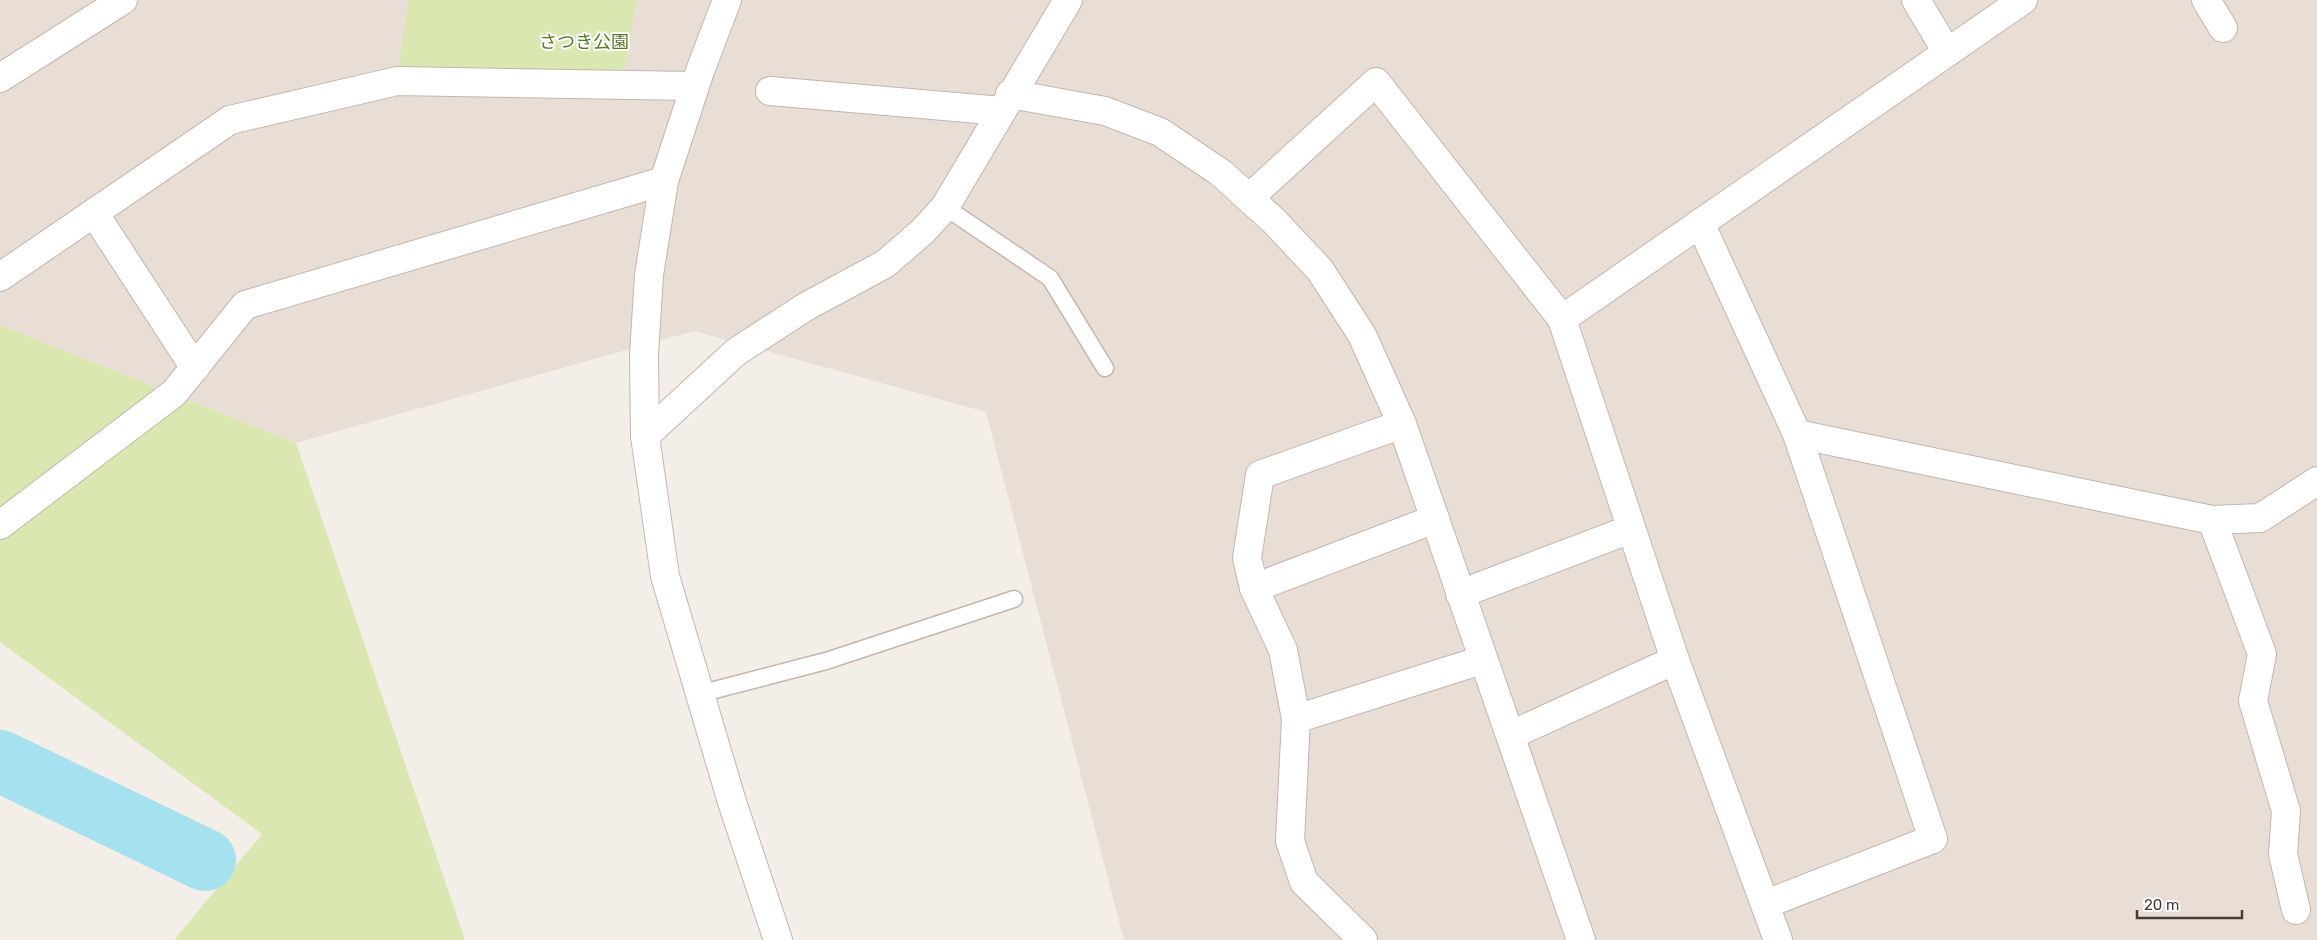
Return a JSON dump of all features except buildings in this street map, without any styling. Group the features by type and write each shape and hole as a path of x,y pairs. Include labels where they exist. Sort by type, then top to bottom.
{"street":[{"path":"0,78 123,0"},
{"path":"727,0 700,71 664,181 649,275 644,355 645,436 665,576 732,802 778,940"},
{"path":"645,436 736,352 807,306 885,264 923,231 945,207 1068,0"},
{"path":"1916,0 1946,52"},
{"path":"1562,319 2023,0"},
{"path":"2206,0 2223,28"},
{"path":"0,276 230,120 397,81 692,86"},
{"path":"1249,198 1376,82 1562,319 1675,660 1778,940"},
{"path":"770,91 1006,103 1105,111 1160,132 1221,173 1274,221 1320,270 1362,335 1402,424 1482,660 1511,735 1581,940"},
{"path":"0,525 174,393 246,305 664,181"},
{"path":"94,213 195,368"},
{"path":"1700,222 1797,434 1933,839 1766,904"},
{"path":"1363,940 1304,882 1290,842 1296,719 1283,650 1254,588 1247,558 1260,475 1402,424"},
{"path":"1797,434 2212,520 2260,518 2317,481"},
{"path":"1254,588 1435,519"},
{"path":"2212,520 2262,654 2253,701 2286,811 2283,854 2296,910"},
{"path":"1460,594 1631,529"},
{"path":"1296,719 1482,660"},
{"path":"1511,735 1675,660"}],"lane":[{"path":"945,207 1050,278 1105,368"},
{"path":"699,694 826,661 1014,599"}],"shaded area":[{"path":"0,0 2317,0 2317,940 1124,940 986,412 694,331 296,443 0,325"}],"green space":[{"name":"さつき公園","path":"408,0 637,0 621,86 397,81"},
{"path":"0,325 296,443 465,940 174,940 262,834 0,642"}],"waterway":[{"path":"0,761 205,860"}]}
